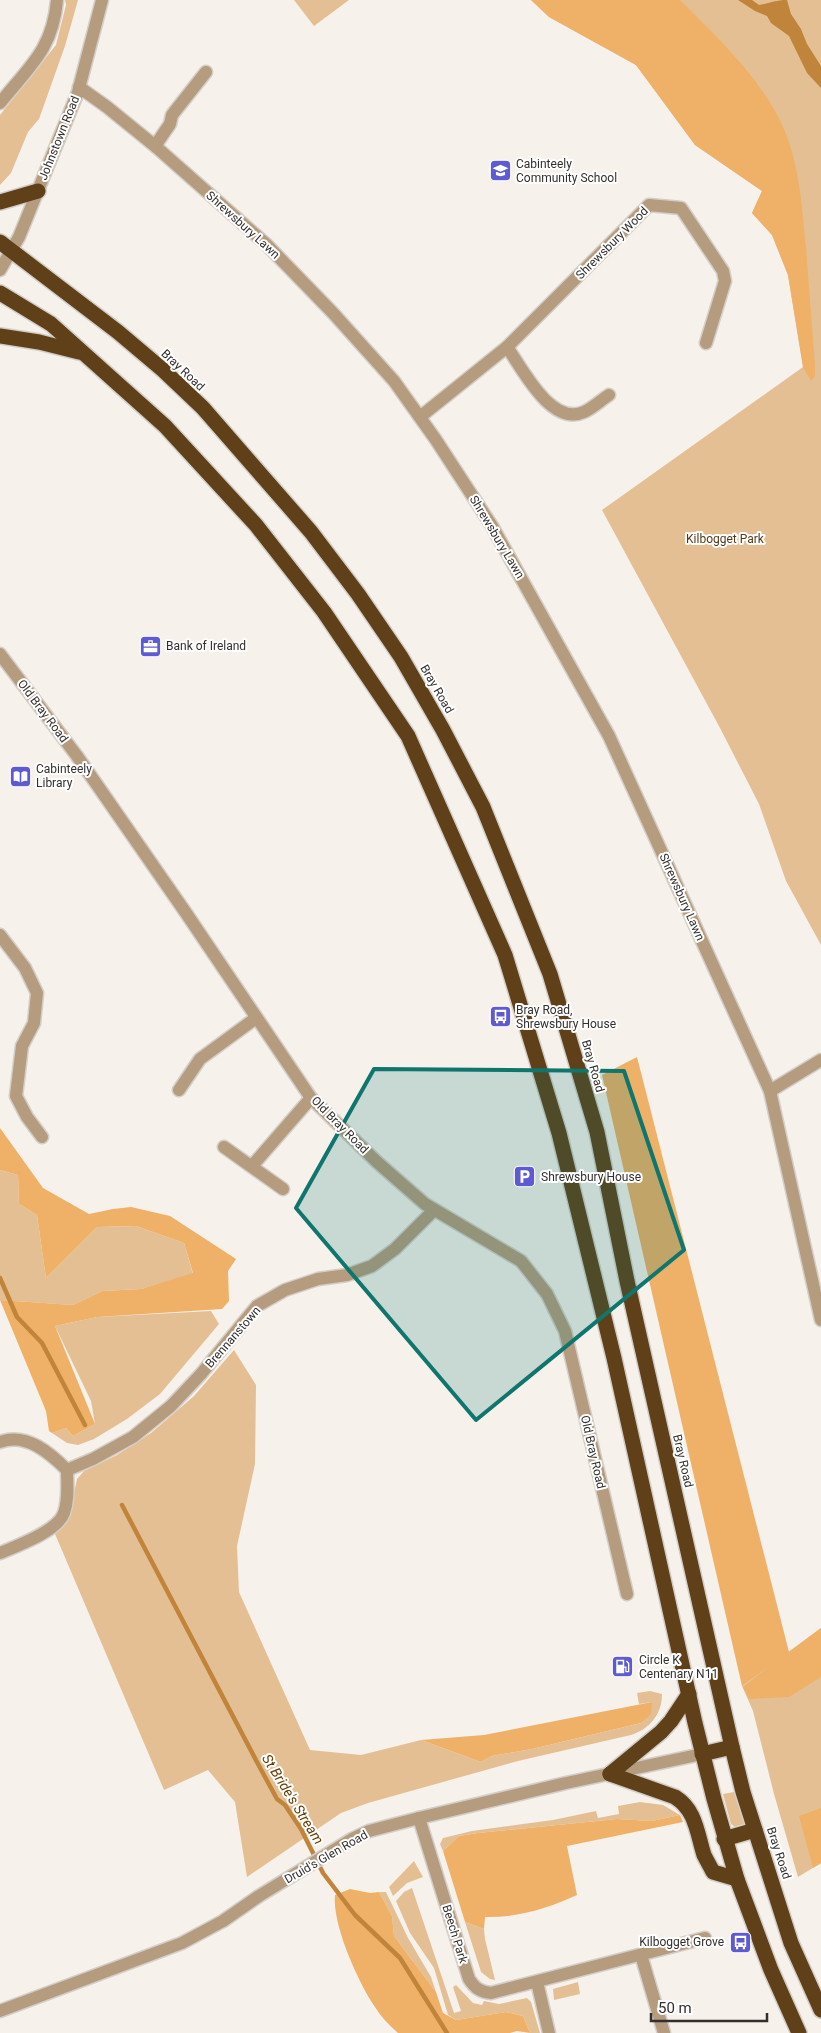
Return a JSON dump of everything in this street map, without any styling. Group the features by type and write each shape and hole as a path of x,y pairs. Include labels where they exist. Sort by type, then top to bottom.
{"highway":[{"path":"0,202 38,191"},
{"name":"Bray Road","path":"6,246 118,332 163,370 203,408 311,532 358,594 401,658 444,730 483,807 550,974 597,1132 627,1281 732,1747 791,1943 821,2010"},
{"path":"0,293 51,324 166,426 256,525 324,612 408,736 505,955 559,1133 614,1358 702,1754 724,1839 771,1970 799,2033"},
{"path":"0,336 40,342 83,352"},
{"path":"610,1774 662,1732 689,1694"},
{"path":"702,1754 732,1747"},
{"path":"610,1774 682,1801 692,1814 705,1857 714,1872 737,1879"},
{"path":"724,1839 756,1830"}],"street":[{"path":"0,103 44,50 51,34 57,0"},
{"name":"Johnstown Road","path":"0,270 6,246 38,191 79,87 102,0"},
{"path":"155,146 170,124 172,115 206,72"},
{"name":"Shrewsbury Lawn","path":"79,87 155,146 273,251 333,313 394,381 436,440 492,526 609,736 770,1091 821,1320"},
{"name":"Shrewsbury Wood","path":"420,417 507,347 649,205 681,208 723,271 726,281 706,343"},
{"path":"507,347 544,399 558,412 583,413 609,395"},
{"name":"Old Bray Road","path":"0,654 77,756 311,1098 377,1162 434,1210 521,1261 547,1294 564,1331 627,1594"},
{"path":"0,935 25,968 37,993 34,1023 22,1046 16,1096 27,1117 42,1137"},
{"path":"179,1090 200,1059 256,1018"},
{"path":"770,1091 821,1060"},
{"path":"252,1166 311,1098"},
{"path":"224,1147 283,1189"},
{"name":"Brennanstown","path":"66,1470 93,1459 133,1437 171,1406 201,1374 258,1306 285,1290 318,1279 346,1275 372,1266 395,1249 434,1210"},
{"path":"0,1442 5,1440 28,1442 48,1452 66,1470 68,1490 64,1514 45,1533 0,1553"},
{"name":"Druid's Glen Road","path":"0,2011 182,1943 223,1921 259,1896 352,1839 385,1826 702,1754"},
{"name":"Beech Park","path":"418,1818 468,1979 474,1987 482,1992 491,1993 537,1982 705,1938"},
{"path":"641,1955 664,2033"},
{"path":"537,1982 549,2033"}],"highlighted area":[{"path":"374,1069 624,1071 684,1250 476,1420 296,1208"}],"green space":[{"path":"65,0 78,0 65,46 39,119 28,132 11,173 0,185 0,115 56,45 66,5"},
{"path":"294,0 349,0 314,26"},
{"name":"Kilbogget Park","path":"531,0 821,0 821,945 786,881 759,804 602,510 803,367 788,275 772,235 752,213 762,191 695,145 636,65 549,17"},
{"path":"0,1170 18,1175 19,1204 37,1215 46,1278 97,1227 136,1226 184,1243 193,1274 141,1289 102,1291 73,1305 0,1300"},
{"path":"211,1311 219,1324 160,1394 127,1419 94,1439 78,1445 67,1443 52,1433 66,1428 73,1436 95,1424 91,1401 55,1326 97,1317"},
{"path":"234,1350 256,1385 255,1464 237,1546 239,1592 310,1750 361,1755 421,1740 481,1762 492,1756 532,1749 641,1723 652,1702 639,1704 637,1693 650,1691 662,1694 660,1708 654,1720 644,1729 631,1735 518,1761 368,1803 341,1813 247,1877 235,1802 208,1770 164,1790 55,1534 71,1508 77,1479 84,1471 117,1455 151,1433 194,1396"},
{"path":"821,1628 821,1863 798,1877 753,1711 742,1686"},
{"path":"739,1791 745,1823 742,1828 736,1828 731,1824 723,1794"},
{"path":"640,1802 663,1805 680,1815 652,1821 617,1819 478,1833 459,1836 443,1851 440,1844 443,1838 472,1831 553,1820 596,1811 598,1818 619,1814 618,1806"},
{"path":"414,1861 423,1877 407,1883 393,1896 389,1887"},
{"path":"412,1888 454,2013 461,2011 453,1987 456,1985 473,2003 482,2005 484,2001 499,2004 527,1998 531,2002 540,2033 530,2033 523,2016 506,2012 456,2020 448,2015 434,1968 410,1933 396,1901 404,1892"},
{"path":"379,1892 386,1892 408,1938 431,1977 436,1992 394,1936 392,1916"},
{"path":"465,1922 484,1929 495,1980 490,1979 481,1972"},
{"path":"578,1982 580,1994 554,2000 553,1989"}],"shaded area":[{"path":"531,0 680,0 752,76 775,111 784,129 794,158 800,188 815,365 815,376 811,381 803,367 788,275 772,235 752,213 762,191 695,145 636,65 549,17"},
{"path":"738,0 752,0 759,5 787,0 791,14 821,66 821,88 807,73 789,36 771,23 767,16"},
{"path":"637,1057 789,1652 821,1628 821,1677 789,1697 749,1699 743,1687 770,1666 742,1686 602,1075"},
{"path":"0,1128 43,1188 89,1214 131,1207 170,1216 236,1259 228,1271 229,1301 222,1309 97,1317 55,1326 95,1424 73,1436 66,1428 52,1433 49,1431 46,1411 0,1300 73,1305 102,1291 141,1289 193,1273 184,1243 136,1226 97,1227 46,1278 37,1215 19,1204 18,1175 0,1170"},
{"path":"652,1702 651,1714 641,1723 532,1749 492,1756 481,1762 421,1740 484,1735"},
{"path":"821,1808 821,1863 813,1868 799,1816"},
{"path":"680,1815 683,1822 567,1846 577,1895 521,1914 485,1917 484,1929 465,1922 443,1851 459,1836 617,1819 652,1821"},
{"path":"350,1889 370,1893 379,1892 392,1916 394,1936 436,1992 443,2013 456,2020 506,2012 523,2016 530,2033 517,2031 510,2033 398,2033 377,2011 368,1996 354,1968 342,1937 335,1907 335,1895"}],"waterway":[{"name":"St Bride's Stream","path":"0,1278 17,1317 42,1343 85,1425"},
{"name":"St Bride's Stream","path":"122,1505 277,1799 285,1805 301,1829 323,1873 355,1915 400,1958 447,2033"}],"place":[{"name":"Cabinteely Community School","path":"500,171"},
{"name":"Bank of Ireland","path":"150,646"},
{"name":"Cabinteely Library","path":"20,776"},
{"name":"Bray Road, Shrewsbury House","path":"500,1017"},
{"name":"Shrewsbury House","path":"525,1177"},
{"name":"Circle K Centenary N11","path":"623,1667"},
{"name":"Kilbogget Grove","path":"740,1942"}]}
